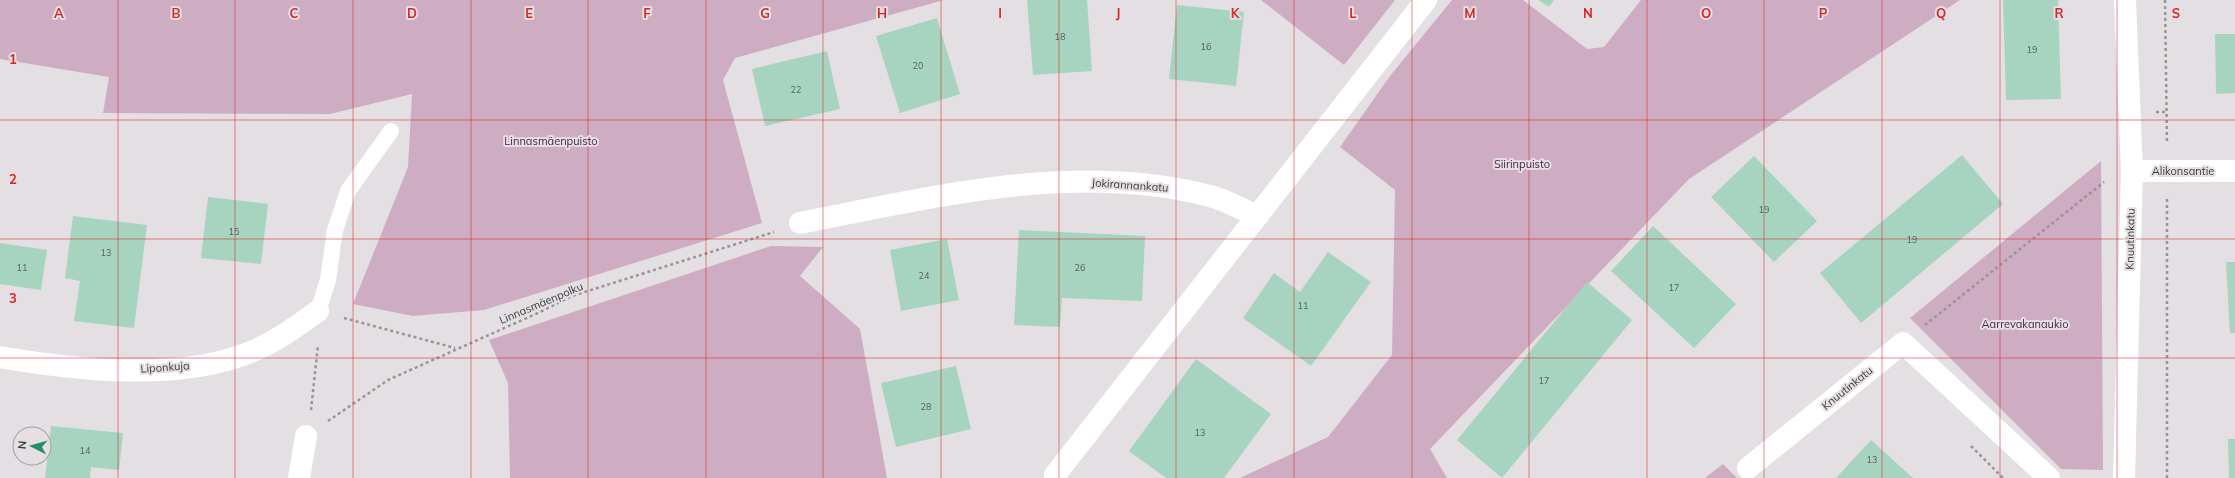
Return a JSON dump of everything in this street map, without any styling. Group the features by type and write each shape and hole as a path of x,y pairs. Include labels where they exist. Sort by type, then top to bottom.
{"street":[{"path":"1053,476 1426,0"},
{"name":"Knuutinkatu","path":"2124,478 2132,171 2125,0"},
{"name":"Alikonsantie","path":"2132,171 2235,171"},
{"name":"Jokirannankatu","path":"800,224 980,188 1036,182 1103,182 1165,186 1212,196 1258,216"},
{"name":"Liponkuja","path":"0,357 80,368 145,370 219,362 253,351 285,335 318,311"},
{"path":"1903,343 2049,478"},
{"name":"Knuutinkatu","path":"1748,468 1903,343"},
{"path":"299,478 306,436"}],"lane":[{"path":"318,311 328,280 335,230 348,191 391,131"}],"path":[{"path":"2165,0 2167,172 2167,478"},
{"path":"2129,114 2166,112"},
{"path":"1903,343 2106,180"},
{"name":"Linnasmäenpolku","path":"306,436 388,380 456,348 538,313 572,296 800,224"},
{"path":"306,436 318,358 318,311 456,348"}],"green space":[{"name":"Linnasmäenpuisto","path":"0,0 944,0 735,58 723,80 762,223 484,310 413,316 353,304 408,167 412,94 330,114 103,113 109,77 0,59"},
{"path":"1261,0 1395,0 1344,65"},
{"name":"Siirinpuisto","path":"1452,0 1523,0 1587,49 1604,47 1641,0 1960,0 1689,179 1430,449 1447,478 1240,478 1328,437 1392,355 1395,190 1340,147 1390,76"},
{"name":"Aarrevakanaukio","path":"2101,161 2103,470 2061,469 1910,318"},
{"path":"771,246 823,247 800,276 860,329 887,478 510,478 508,383 489,340"},
{"path":"1723,464 1737,478 1705,478"}],"building":[{"path":"1027,0 1087,0 1092,71 1033,75"},
{"path":"1538,0 1554,0 1549,7"},
{"path":"2003,0 2058,0 2061,99 2006,100"},
{"path":"1177,5 1244,12 1236,86 1169,79"},
{"path":"937,18 960,94 900,113 876,36"},
{"path":"2215,34 2235,34 2235,93 2216,94"},
{"path":"827,51 840,109 765,126 752,69"},
{"path":"1962,155 2003,204 1861,323 1820,273"},
{"path":"1754,156 1817,221 1774,262 1711,197"},
{"path":"208,197 268,204 261,264 201,258"},
{"path":"73,216 147,225 134,328 74,321 80,281 65,278"},
{"path":"1653,226 1736,304 1694,348 1611,271"},
{"path":"1019,230 1145,236 1142,301 1062,298 1060,327 1014,325"},
{"path":"947,239 959,300 901,311 890,250"},
{"path":"0,243 47,250 41,290 0,284"},
{"path":"1328,252 1371,282 1311,366 1243,318 1274,273 1300,292"},
{"path":"2226,262 2235,262 2235,333 2230,333"},
{"path":"1587,282 1632,320 1502,478 1457,440"},
{"path":"1196,359 1271,414 1224,478 1166,478 1129,451"},
{"path":"956,366 971,429 896,447 881,383"},
{"path":"52,426 123,433 119,470 91,467 90,478 45,478 46,466 52,466"},
{"path":"2228,439 2235,439 2235,478 2229,478"},
{"path":"1871,440 1913,478 1836,478"}]}
